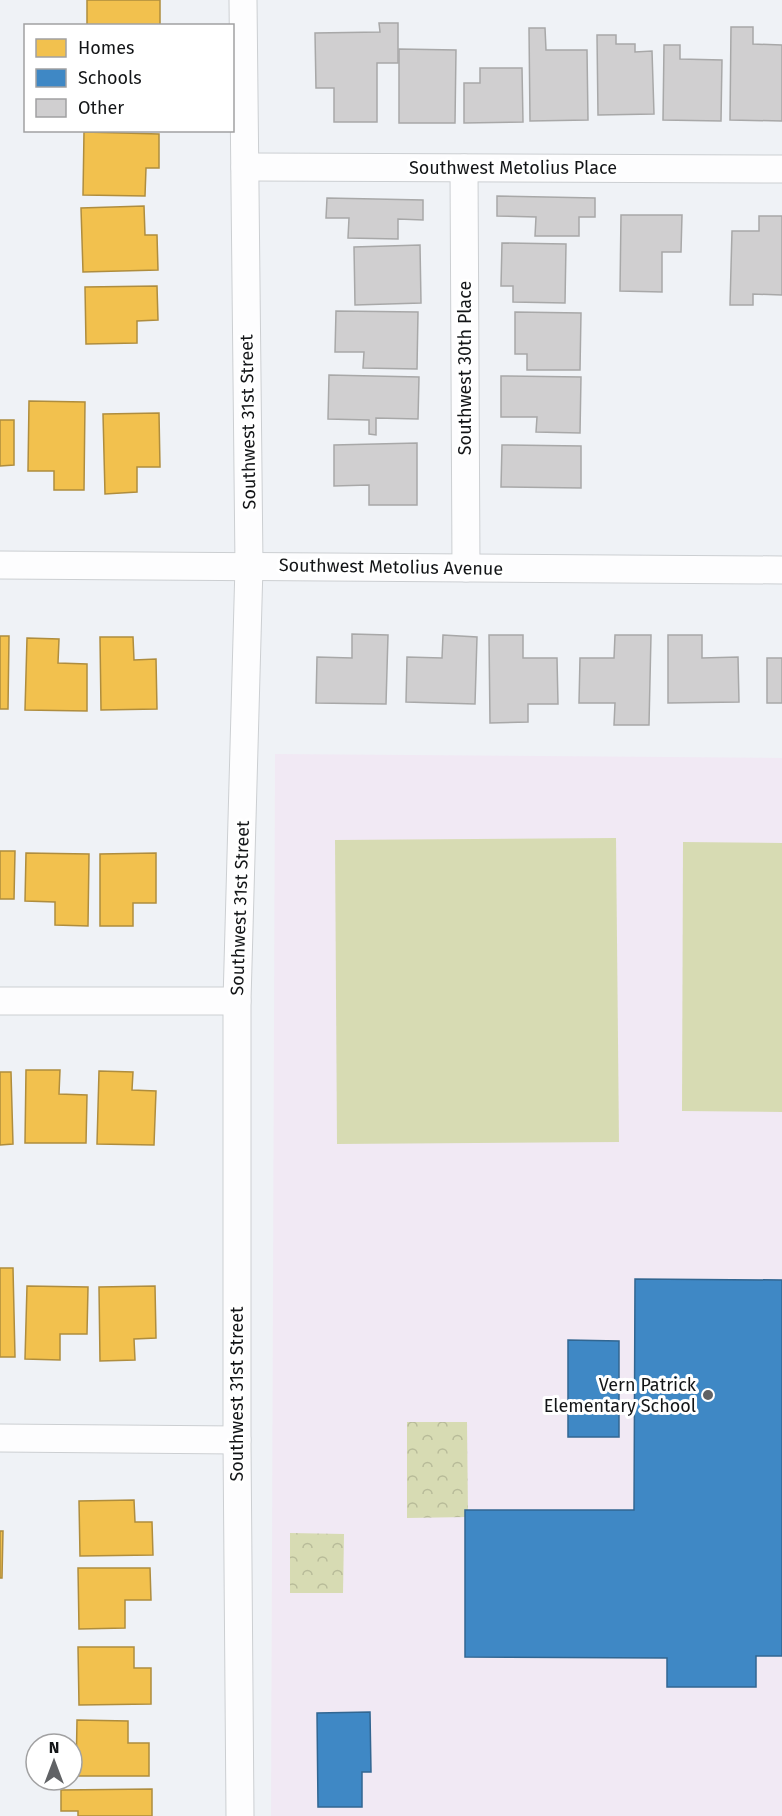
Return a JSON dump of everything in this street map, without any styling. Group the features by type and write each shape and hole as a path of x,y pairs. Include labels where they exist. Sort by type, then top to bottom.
{"street":[{"name":"Southwest 31st Street","path":"240,1816 237,1001 249,566 243,0"},
{"name":"Southwest Metolius Place","path":"245,167 782,169"},
{"name":"Southwest 30th Place","path":"464,168 466,568"},
{"name":"Southwest Metolius Avenue","path":"0,565 782,570"},
{"path":"0,1002 237,1001"},
{"path":"0,1438 237,1440"}],"shaded area":[{"path":"275,754 782,758 782,1816 271,1816"}],"green space":[{"path":"616,838 619,1142 337,1144 335,840"},
{"path":"683,842 782,843 782,1112 682,1111"},
{"path":"407,1422 467,1422 468,1517 407,1518"},
{"path":"290,1533 344,1534 343,1593 290,1593"}],"building: Homes":[{"path":"87,0 160,0 160,24 87,24"},
{"path":"84,132 159,134 159,168 146,168 145,196 83,195"},
{"path":"144,206 145,235 157,235 158,270 83,272 81,208"},
{"path":"157,286 158,320 137,321 137,343 86,344 85,287"},
{"path":"29,401 85,402 84,490 54,490 54,471 28,471"},
{"path":"159,413 160,467 137,467 137,492 105,494 103,414"},
{"path":"0,420 14,420 14,465 0,466"},
{"path":"0,636 9,636 8,709 0,709"},
{"path":"100,637 133,637 134,660 156,659 157,709 101,710"},
{"path":"27,638 59,639 58,663 87,664 87,711 25,710"},
{"path":"0,851 15,851 14,899 0,899"},
{"path":"26,853 89,854 88,926 55,925 55,902 25,901"},
{"path":"156,853 156,903 133,903 133,926 100,926 100,854"},
{"path":"26,1070 60,1070 59,1094 87,1095 86,1143 25,1143"},
{"path":"99,1071 133,1072 132,1090 156,1091 154,1145 97,1144"},
{"path":"0,1072 11,1072 13,1144 0,1145"},
{"path":"0,1268 13,1268 15,1357 0,1357"},
{"path":"27,1286 88,1287 87,1334 60,1334 60,1360 25,1359"},
{"path":"155,1286 156,1338 134,1339 135,1360 100,1361 99,1287"},
{"path":"134,1500 135,1522 152,1522 153,1555 80,1556 79,1501"},
{"path":"0,1531 3,1531 2,1578 0,1578"},
{"path":"78,1568 150,1568 151,1600 125,1600 125,1628 79,1629"},
{"path":"78,1647 134,1647 134,1668 151,1668 151,1704 79,1705"},
{"path":"77,1720 128,1721 128,1743 149,1743 149,1776 84,1776 84,1732 77,1732"},
{"path":"152,1789 152,1816 78,1816 78,1811 61,1811 61,1792 84,1792 84,1790"}],"building: Schools":[{"name":"Vern Patrick Elementary School","path":"635,1279 782,1280 782,1656 756,1656 756,1687 667,1687 667,1658 465,1657 465,1510 634,1510"},
{"path":"568,1340 619,1341 619,1437 568,1437"},
{"path":"370,1712 371,1772 362,1772 362,1807 318,1807 317,1713"}],"building: Other":[{"path":"379,23 398,23 398,63 377,63 377,122 334,122 334,88 316,88 315,33 380,32"},
{"path":"731,27 753,27 753,44 782,45 782,121 730,120"},
{"path":"529,28 545,28 546,50 587,50 588,120 530,121"},
{"path":"597,35 616,35 616,44 635,44 635,52 652,51 654,114 598,115"},
{"path":"664,45 680,45 680,59 722,60 721,121 663,120"},
{"path":"399,49 456,50 455,123 399,123"},
{"path":"480,68 522,68 523,122 464,123 464,83 480,83"},
{"path":"497,196 595,198 595,217 579,217 579,236 535,236 536,217 497,216"},
{"path":"327,198 423,200 423,220 398,219 398,239 348,238 349,218 326,218"},
{"path":"621,215 682,215 681,252 662,252 662,292 620,291"},
{"path":"759,216 782,216 782,295 753,294 753,305 730,305 732,231 759,231"},
{"path":"502,243 566,244 565,303 513,302 513,286 501,286"},
{"path":"420,245 421,303 355,305 354,247"},
{"path":"336,311 418,312 417,369 363,368 364,352 335,352"},
{"path":"515,312 581,313 580,370 527,370 527,354 515,354"},
{"path":"329,375 419,377 418,419 376,418 376,435 369,434 369,420 328,419"},
{"path":"501,376 581,377 580,433 536,432 537,417 501,417"},
{"path":"417,443 417,505 369,505 369,485 334,486 334,445"},
{"path":"502,445 581,446 581,488 501,487"},
{"path":"352,634 388,635 386,704 316,703 317,657 352,658"},
{"path":"443,635 477,637 475,704 406,702 407,657 442,658"},
{"path":"489,635 523,635 523,658 557,658 558,704 528,704 528,722 490,723"},
{"path":"615,635 651,635 649,725 614,725 615,703 579,703 580,658 614,658"},
{"path":"668,635 702,635 702,658 738,657 739,702 668,703"},
{"path":"767,658 782,658 782,703 767,703"}],"place":[{"name":"Vern Patrick Elementary School","path":"708,1395"}]}
